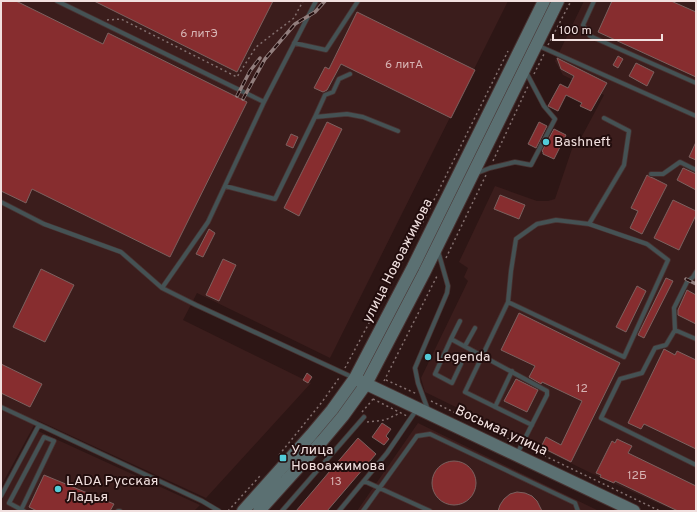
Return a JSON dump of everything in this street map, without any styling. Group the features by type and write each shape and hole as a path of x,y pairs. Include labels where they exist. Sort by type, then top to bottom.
{"main road":[{"name":"улица Новоажимова","path":"243,511 311,436 355,378 413,267 544,1"},
{"name":"улица Новоажимова","path":"259,511 322,441 343,416 366,384 437,247 558,1"},
{"name":"Восьмая улица","path":"355,378 414,413 430,414 517,454 634,511"}],"lane":[{"path":"57,1 264,102"},
{"path":"162,288 208,222 264,102 316,1"},
{"path":"294,43 326,50 358,1"},
{"path":"594,1 583,25 590,36 696,83"},
{"path":"536,45 696,116"},
{"path":"472,175 490,168 515,162 531,165 554,119 544,106 524,69"},
{"path":"225,186 275,199 325,95 332,92 339,79 350,74"},
{"path":"314,116 347,114 363,117 398,131"},
{"path":"589,224 624,165 629,131 604,118"},
{"path":"651,174 663,174 680,162 696,170"},
{"path":"1,202 44,224 121,252 162,288 355,378"},
{"path":"508,302 624,356 668,260 647,244 589,224 556,220 537,224 516,240 508,302 465,392 532,425"},
{"path":"430,414 418,383 415,368 447,292 448,286 437,247"},
{"path":"696,272 693,278 687,282 674,308 675,330 666,345 656,348 642,372 620,379 601,418 696,465"},
{"path":"444,355 461,364 452,383 435,374 460,321"},
{"path":"465,346 475,328"},
{"path":"675,330 696,339"},
{"path":"451,339 547,391 547,395 517,454"},
{"path":"495,406 512,371"},
{"path":"1,407 202,501 219,511"},
{"path":"339,511 387,453 414,413"},
{"path":"282,511 364,417"},
{"path":"1,496 39,425"},
{"path":"363,511 417,436 430,434 575,503 578,511"},
{"path":"44,437 54,441 23,510 9,503 44,437"},
{"path":"364,481 430,511"}],"path":[{"path":"96,20 121,19 237,77 256,47 294,18 303,1"},
{"path":"276,460 322,402 342,373 425,218 508,50"},
{"path":"373,399 400,413"},
{"path":"358,424 385,420 400,413 414,413"},
{"path":"228,511 260,477"}],"shaded area":[{"path":"1,1 508,1 330,358 197,293 183,320 311,383 206,498 37,420 1,486"},
{"path":"584,1 696,1 696,511 675,511 591,473 425,392 421,378 468,281 464,277 468,268 459,262 495,186 537,201 548,201 555,199 576,137 581,138 604,95 563,75 555,61"},
{"path":"418,423 599,511 357,511"},
{"path":"38,431 200,505 194,511 1,511 1,502"}],"building":[{"path":"1,1 16,1 103,44 108,33 247,102 170,257 32,189 26,203 1,191"},
{"path":"94,1 273,1 237,72"},
{"path":"612,1 671,1 696,12 696,77 598,32"},
{"path":"357,12 475,70 451,118 341,64 327,90 323,92 314,88 325,67 329,69"},
{"path":"618,56 623,59 618,68 613,65"},
{"path":"557,58 607,83 591,111 580,106 582,103 566,95 558,111 548,106 560,84 568,88 574,76 561,69"},
{"path":"636,63 654,72 647,86 629,76"},
{"path":"327,122 342,129 299,216 284,208"},
{"path":"539,122 547,126 536,148 528,144"},
{"path":"554,129 566,135 554,159 543,154 542,151"},
{"path":"291,134 298,137 293,148 286,145"},
{"path":"696,142 696,160 689,157"},
{"path":"683,168 696,174 696,190 677,180"},
{"path":"647,175 667,185 642,234 630,228 638,211 631,208"},
{"path":"500,195 525,205 519,219 494,209"},
{"path":"673,200 696,211 696,215 679,250 654,238"},
{"path":"209,229 215,233 203,257 196,254"},
{"path":"223,259 236,265 219,301 206,295"},
{"path":"41,269 74,285 45,342 13,327"},
{"path":"666,278 673,281 644,338 638,335"},
{"path":"637,286 646,291 626,332 616,327"},
{"path":"687,290 696,295 696,324 678,315 678,310"},
{"path":"519,313 620,363 571,462 541,447 546,437 561,445 582,401 542,382 541,384 529,377 535,366 501,350"},
{"path":"664,349 675,355 677,351 696,360 696,449 644,424 641,429 628,423"},
{"path":"1,364 42,384 30,407 1,393"},
{"path":"307,373 312,377 308,383 303,380"},
{"path":"516,379 538,390 527,412 504,401"},
{"path":"382,423 391,429 386,436 389,439 384,445 372,437"},
{"path":"358,438 376,454 327,511 296,511"},
{"path":"617,439 632,446 628,453 696,486 696,511 678,511 615,481 614,483 600,477 601,475 596,473 612,441 615,443"},
{"path":"454,461 466,465 472,471 476,483 472,495 466,501 454,505 442,501 436,495 432,483 436,471 442,465"},
{"name":"LADA Русская Ладья","path":"44,475 114,504 110,511 37,511 29,507"},
{"path":"517,492 532,496 537,501 542,511 498,511 504,499 510,494"}],"railway":[{"path":"243,99 265,59 295,24 315,12 325,1"},
{"path":"237,96 250,71 260,58"},
{"path":"686,279 696,284"}],"place":[{"name":"Bashneft","path":"546,142"},
{"name":"Legenda","path":"428,357"},
{"name":"Улица Новоажимова","path":"283,458"},
{"name":"LADA Русская Ладья","path":"58,489"}]}
